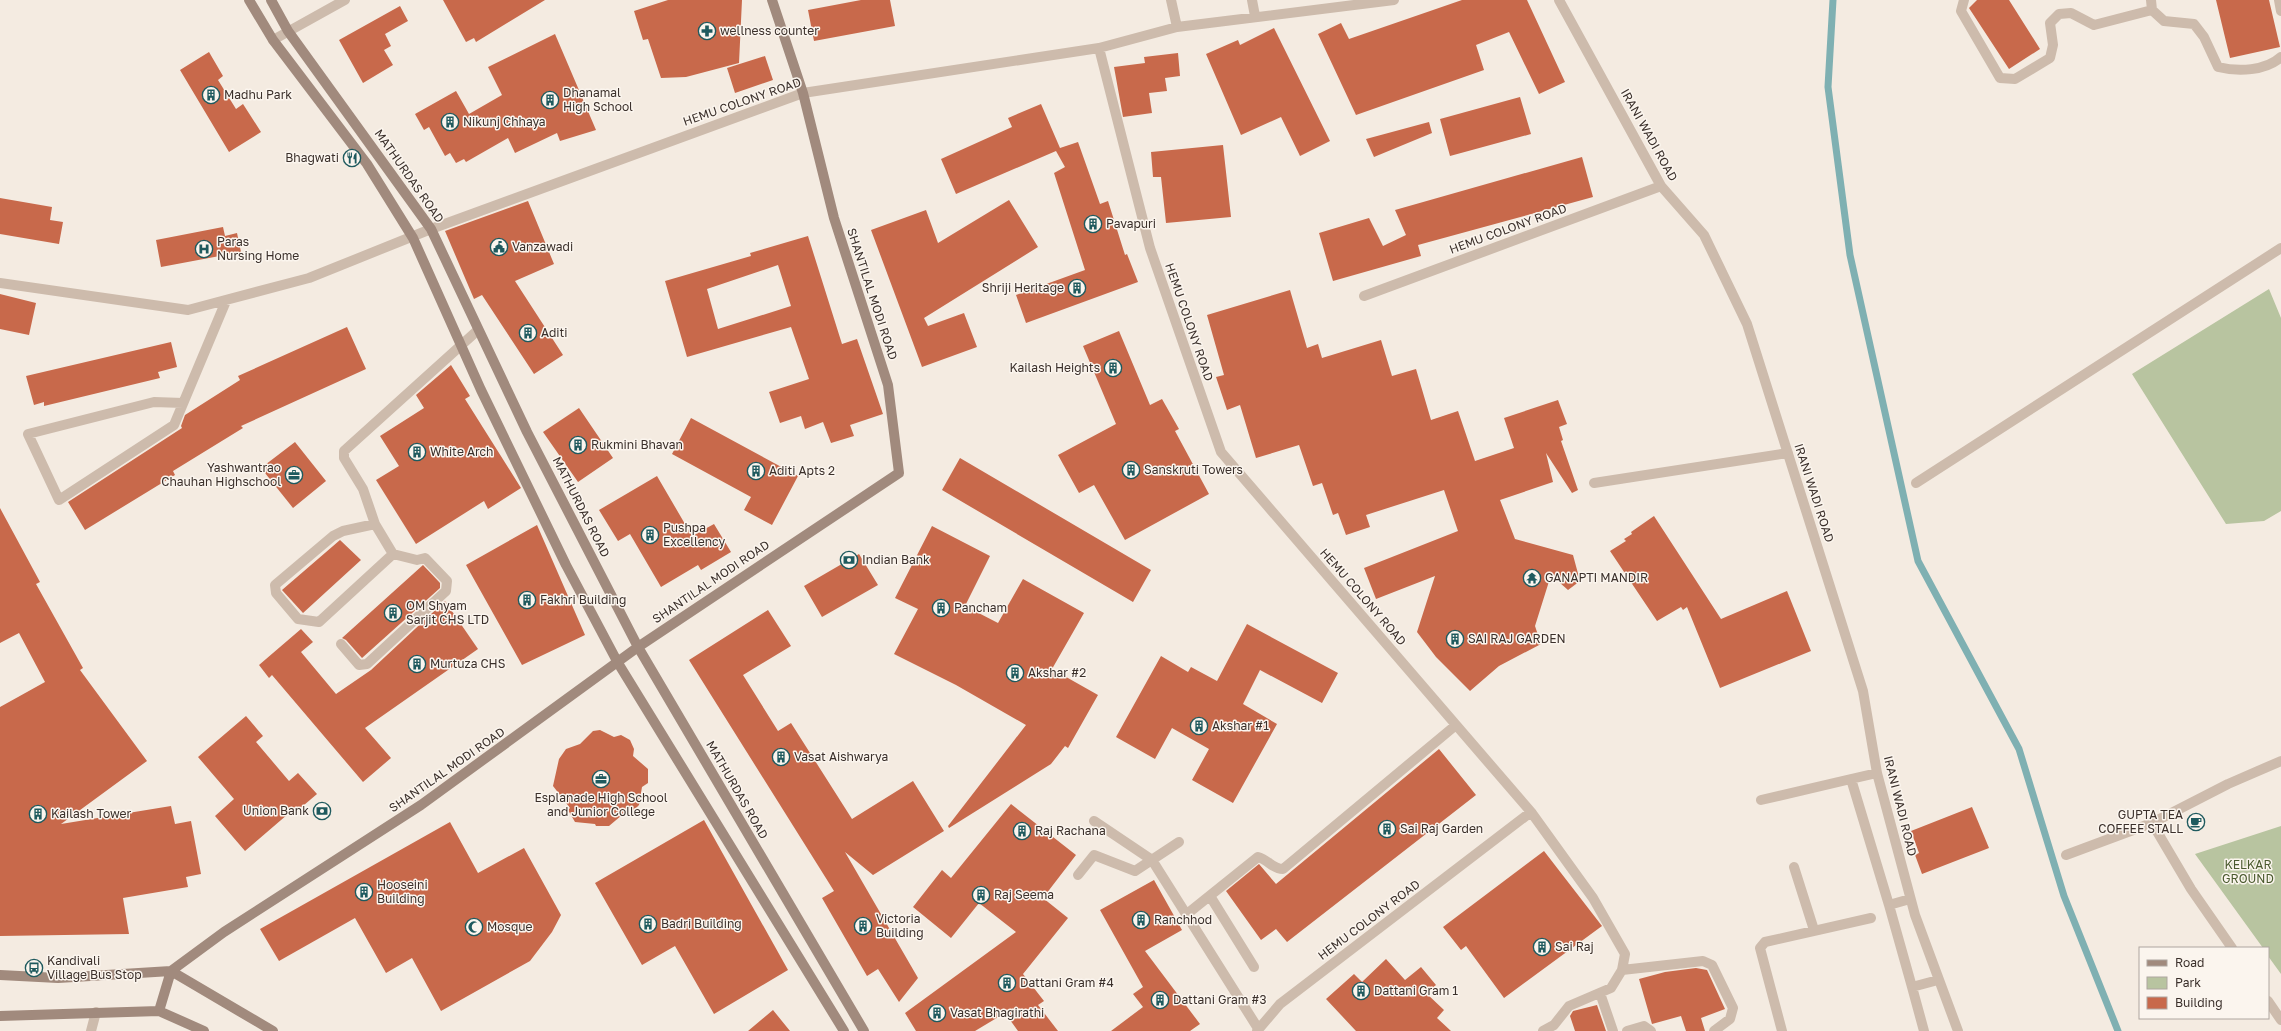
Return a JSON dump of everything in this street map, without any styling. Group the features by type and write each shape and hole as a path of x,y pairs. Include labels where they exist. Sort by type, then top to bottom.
{"street":[{"path":"249,0 273,40 367,164 413,238 461,344 566,565 618,663 844,1031"},
{"name":"MATHURDAS ROAD","path":"271,0 288,31 431,229 528,432 638,647 864,1031"},
{"path":"273,40 345,0"},
{"name":"SHANTILAL MODI ROAD","path":"171,971 224,932 421,805 638,647 899,472 888,386 834,218 803,93 772,0"},
{"path":"1171,0 1177,27"},
{"path":"1252,0 1255,16"},
{"name":"HEMU COLONY ROAD","path":"0,283 188,310 309,278 413,238 431,229 803,93 1099,48 1177,27 1255,16 1328,10 1394,0"},
{"name":"IRANI WADI ROAD","path":"1559,0 1660,186 1704,235 1747,324 1864,691 1877,774 1910,899 1938,980 1958,1031"},
{"path":"1964,0 1961,12 2000,78 2015,79 2050,58 2053,45 2050,23 2059,14 2071,13 2094,26 2151,5 2164,20 2194,24 2204,37 2218,67 2232,71 2272,65 2281,57"},
{"path":"2278,0 2281,11"},
{"name":"HEMU COLONY ROAD","path":"1099,48 1150,248 1221,452 1531,812 1280,1004 1258,1030"},
{"name":"HEMU COLONY ROAD","path":"1364,296 1660,186"},
{"path":"1916,483 2281,248"},
{"path":"183,403 154,402 28,434 59,500 174,425 226,300"},
{"path":"341,644 359,665 367,664 446,591 447,581 425,558 417,560 393,554 375,524 363,489 344,458 344,451 478,330"},
{"path":"1594,483 1788,453"},
{"path":"375,524 343,531 333,536 275,585 276,593 298,619 319,622 393,554"},
{"path":"1186,914 1258,857 1276,869 1283,869 1456,725"},
{"path":"2066,855 2152,823 2228,784 2281,761"},
{"path":"1761,800 1877,774"},
{"path":"1851,779 1889,905 1924,1031"},
{"path":"1531,812 1593,898 1625,954 1622,970 1611,988 1569,1006 1554,1025 1543,1031"},
{"path":"1094,821 1152,860 1258,1030"},
{"path":"2152,823 2191,889 2231,947"},
{"path":"1078,875 1094,855 1135,871 1179,842"},
{"path":"1794,867 1814,930"},
{"path":"1210,896 1254,967"},
{"path":"1889,905 1910,899"},
{"path":"1782,1031 1760,948 1765,942 1871,918"},
{"path":"1622,970 1703,961 1712,966 1733,1008 1730,1019 1714,1031"},
{"path":"0,975 58,978 171,971 273,1031"},
{"path":"159,1011 171,971"},
{"path":"1912,987 1938,980"},
{"path":"1600,993 1613,1031"},
{"path":"2269,1002 2281,1020"},
{"path":"0,1016 159,1011 204,1031"},
{"path":"91,1031 96,1012"},
{"path":"1627,1031 1644,1026 1651,1031"}],"green space":[{"path":"2269,289 2281,318 2281,511 2264,521 2226,524 2132,374"},
{"name":"KELKAR GROUND","path":"2281,826 2281,974 2269,957 2269,947 2262,947 2195,854"}],"building":[{"path":"443,0 545,0 476,42 474,38 466,42"},
{"name":"wellness counter","path":"668,0 742,0 739,63 686,77 661,78 648,39 643,40 634,11"},
{"path":"861,0 890,0 895,26 814,41 808,10"},
{"path":"1462,0 1527,0 1565,82 1539,94 1509,32 1476,45 1484,70 1356,115 1318,34 1341,23 1349,39"},
{"path":"1977,0 2009,0 2040,49 2009,69 1969,8"},
{"path":"2216,0 2269,0 2280,47 2230,58"},
{"path":"400,6 408,21 385,34 391,46 384,50 393,65 363,83 339,40"},
{"path":"1274,28 1330,141 1300,156 1281,117 1241,135 1206,54 1238,40 1240,45"},
{"name":"Dhanamal High School","path":"555,34 596,130 560,141 557,133 515,153 508,138 466,162 464,159 456,163 450,153 445,156 429,127 424,130 415,114 456,91 469,114 502,95 488,67"},
{"name":"Madhu Park","path":"209,52 223,76 218,80 236,109 243,104 261,132 229,152 180,70"},
{"path":"1178,53 1180,76 1165,78 1167,91 1149,93 1152,113 1123,117 1114,67 1145,63 1144,57"},
{"path":"765,56 773,80 735,93 727,68"},
{"path":"1520,97 1531,134 1450,156 1440,119"},
{"path":"1041,104 1060,148 1078,142 1100,204 1108,201 1125,255 1127,254 1138,282 1026,323 1016,295 1085,270 1054,173 1065,167 1056,151 956,194 941,159 1012,127 1008,118"},
{"path":"1429,122 1432,133 1374,157 1366,139"},
{"path":"1223,145 1231,217 1166,223 1161,177 1153,177 1151,152"},
{"path":"1582,157 1593,197 1418,245 1421,256 1333,281 1319,233 1369,218 1383,246 1406,235 1395,210"},
{"path":"0,198 52,207 50,220 63,222 59,244 0,234"},
{"path":"1009,200 1038,247 924,318 928,326 964,313 977,347 922,367 871,230 926,210 938,243"},
{"name":"Vanzawadi","path":"528,201 554,264 515,281 563,355 534,374 482,295 474,299 445,231"},
{"path":"223,227 225,236 237,233 241,252 161,267 156,240"},
{"path":"808,236 842,344 857,339 883,414 850,425 854,436 831,443 823,422 805,429 801,416 780,423 769,392 809,379 791,327 687,357 665,281 751,256 750,253","holes":["778,265 791,306 718,329 707,289"]},
{"path":"1290,290 1307,348 1318,344 1322,358 1381,340 1392,376 1416,369 1431,420 1458,411 1475,461 1514,448 1504,418 1558,400 1567,424 1559,427 1563,440 1561,441 1578,490 1572,493 1546,453 1553,482 1500,500 1515,539 1573,555 1580,581 1568,590 1551,575 1535,626 1541,644 1499,666 1470,691 1436,657 1417,632 1435,576 1376,599 1364,568 1458,531 1444,490 1366,515 1370,527 1346,535 1338,513 1333,515 1322,483 1313,486 1299,445 1256,458 1240,405 1227,410 1216,377 1224,375 1207,315"},
{"path":"0,294 36,303 29,335 0,329"},
{"path":"347,327 366,369 241,426 243,428 173,471 175,475 85,530 68,502 182,428 181,426 185,415 240,380 238,376"},
{"name":"Sanskruti Towers","path":"1119,331 1150,405 1162,399 1179,429 1175,431 1209,494 1125,540 1094,485 1079,493 1058,455 1116,424 1083,346"},
{"path":"171,342 177,367 158,372 160,378 44,406 44,402 34,405 26,376"},
{"name":"White Arch","path":"451,365 470,396 465,399 521,488 488,509 484,501 416,544 376,480 399,466 380,436 424,408 416,395"},
{"name":"Rukmini Bhavan","path":"579,408 613,458 578,482 543,432"},
{"name":"Aditi Apts 2","path":"691,418 798,476 772,525 744,510 751,497 672,454"},
{"name":"Yashwantrao Chauhan Highschool","path":"295,442 326,481 293,508 261,468"},
{"path":"960,458 1151,570 1133,602 942,490"},
{"name":"Pushpa Excellency","path":"657,476 692,536 714,524 731,552 701,570 698,565 661,587 630,534 618,541 599,510"},
{"name":"Kailash Tower","path":"0,508 40,582 36,584 83,668 80,670 147,761 61,824 171,806 175,824 191,821 201,874 186,877 188,887 123,898 129,934 0,936 0,707 45,682 19,633 0,643"},
{"path":"1654,516 1721,619 1787,591 1811,651 1720,688 1687,607 1683,610 1681,607 1657,621 1610,551 1626,541 1624,539 1632,534 1631,532"},
{"name":"Fakhri Building","path":"537,525 585,635 522,665 466,565"},
{"path":"932,526 990,556 965,606 998,623 1023,579 1084,613 1052,669 1098,695 1068,748 1065,746 1051,764 949,828 948,826 1026,725 956,685 894,654 918,609 895,598"},
{"path":"340,540 361,560 303,613 282,590"},
{"path":"859,554 878,585 822,617 804,586"},
{"name":"OM Shyam Sarjit CHS LTD","path":"423,565 440,583 440,588 362,658 346,640 342,638"},
{"path":"445,601 478,649 365,728 391,758 363,782 272,675 269,678 259,665 301,629 313,642 301,652 336,694 371,670"},
{"name":"Vasat Aishwarya","path":"768,610 791,646 743,675 778,731 791,723 852,819 913,781 944,831 873,875 845,852 918,978 899,1002 878,969 867,976 822,898 834,891 689,660"},
{"name":"Akshar #1","path":"1247,624 1338,673 1322,703 1260,670 1243,704 1277,724 1233,803 1192,780 1209,749 1172,728 1155,759 1116,737 1161,656 1188,672 1191,667 1217,681"},
{"path":"246,716 263,736 256,742 289,781 298,773 317,794 297,811 295,808 245,851 215,816 234,799 198,757"},
{"name":"Esplanade High School and Junior College","path":"600,730 614,737 621,735 630,740 634,749 633,756 648,769 648,783 642,787 639,805 634,810 628,810 609,826 596,826 595,824 575,822 568,810 570,808 553,786 559,759 566,749 580,744 593,731"},
{"name":"Sai Raj Garden","path":"1439,749 1476,795 1287,942 1276,929 1261,940 1226,891 1259,864 1276,884"},
{"path":"1011,804 1076,855 1043,898 1068,918 1023,974 1044,1001 1038,1005 1058,1031 1018,1031 1005,1013 975,1031 916,1031 905,1013 1016,932 979,903 951,938 913,907 942,870 951,878"},
{"path":"1972,807 1989,848 1922,874 1915,855 1919,853 1911,831"},
{"name":"Badri Building","path":"704,820 788,970 714,1014 675,946 642,965 595,883"},
{"path":"450,822 478,873 524,848 561,915 552,932 530,961 441,1011 412,958 386,973 355,918 279,961 260,929"},
{"path":"1544,851 1602,926 1504,998 1466,946 1461,950 1443,927"},
{"path":"1154,880 1182,930 1145,951 1200,1024 1190,1031 1111,1031 1143,1007 1133,994 1143,987 1100,910"},
{"path":"1386,959 1405,980 1421,967 1436,985 1426,993 1444,1010 1437,1018 1451,1031 1356,1031 1326,999 1354,974 1362,982"},
{"path":"1696,968 1707,970 1725,1009 1701,1018 1705,1031 1686,1031 1681,1016 1652,1024 1639,979 1665,972"},
{"path":"1597,1005 1606,1031 1575,1031 1570,1016 1573,1011"},
{"path":"773,1010 790,1031 748,1031"}],"waterway":[{"path":"1833,0 1828,87 1850,255 1918,561 2019,749 2064,896 2118,1031"}],"place":[{"name":"wellness counter","path":"707,31"},
{"name":"Madhu Park","path":"211,95"},
{"name":"Dhanamal High School","path":"550,100"},
{"name":"Nikunj Chhaya","path":"450,122"},
{"name":"Bhagwati","path":"352,158"},
{"name":"Pavapuri","path":"1093,224"},
{"name":"Vanzawadi","path":"499,247"},
{"name":"Paras Nursing Home","path":"204,249"},
{"name":"Shriji Heritage","path":"1077,288"},
{"name":"Aditi","path":"528,333"},
{"name":"Kailash Heights","path":"1113,368"},
{"name":"Rukmini Bhavan","path":"578,445"},
{"name":"White Arch","path":"417,452"},
{"name":"Sanskruti Towers","path":"1131,470"},
{"name":"Aditi Apts 2","path":"756,471"},
{"name":"Yashwantrao Chauhan Highschool","path":"294,475"},
{"name":"Pushpa Excellency","path":"650,535"},
{"name":"Indian Bank","path":"849,560"},
{"name":"GANAPTI MANDIR","path":"1532,578"},
{"name":"Fakhri Building","path":"527,600"},
{"name":"Pancham","path":"941,608"},
{"name":"OM Shyam Sarjit CHS LTD","path":"393,613"},
{"name":"SAI RAJ GARDEN","path":"1455,639"},
{"name":"Murtuza CHS","path":"417,664"},
{"name":"Akshar #2","path":"1015,673"},
{"name":"Akshar #1","path":"1199,726"},
{"name":"Vasat Aishwarya","path":"781,757"},
{"name":"Esplanade High School and Junior College","path":"601,779"},
{"name":"Union Bank","path":"322,811"},
{"name":"Kailash Tower","path":"38,814"},
{"name":"GUPTA TEA COFFEE STALL","path":"2196,822"},
{"name":"Sai Raj Garden","path":"1387,829"},
{"name":"Raj Rachana","path":"1022,831"},
{"name":"Hooseini Building","path":"364,892"},
{"name":"Raj Seema","path":"981,895"},
{"name":"Ranchhod","path":"1141,920"},
{"name":"Badri Building","path":"648,924"},
{"name":"Victoria Building","path":"863,926"},
{"name":"Mosque","path":"474,927"},
{"name":"Sai Raj","path":"1542,947"},
{"name":"Kandivali Village Bus Stop","path":"34,968"},
{"name":"Dattani Gram #4","path":"1007,983"},
{"name":"Dattani Gram 1","path":"1361,991"},
{"name":"Dattani Gram #3","path":"1160,1000"},
{"name":"Vasat Bhagirathi","path":"937,1013"}]}
